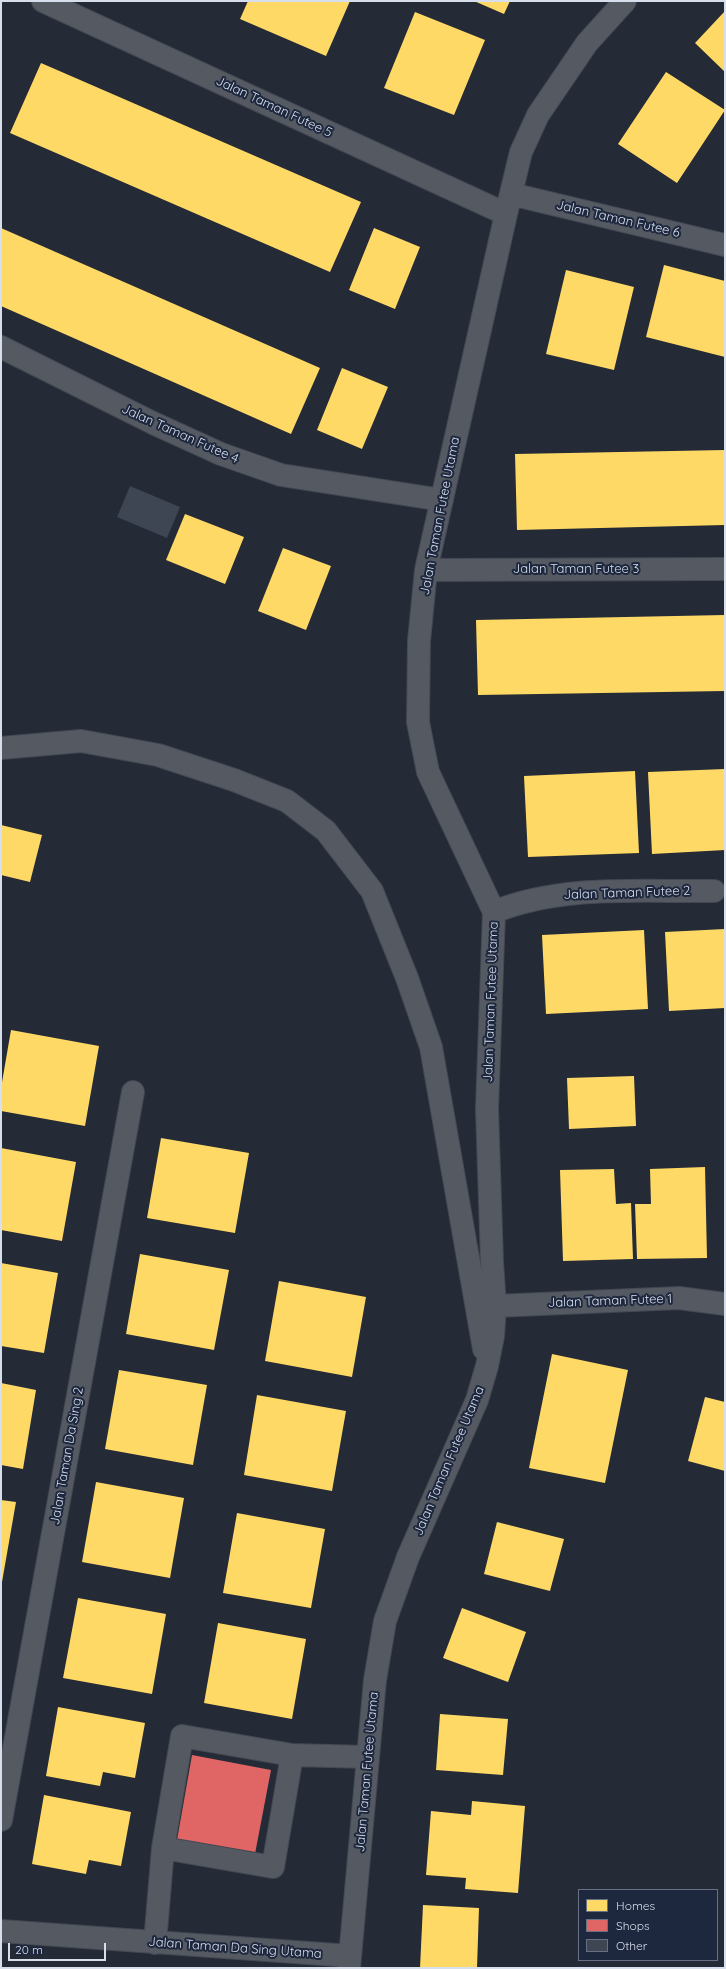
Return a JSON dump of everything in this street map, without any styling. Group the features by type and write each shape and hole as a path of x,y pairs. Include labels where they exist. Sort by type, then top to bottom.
{"street":[{"name":"Jalan Taman Futee 5","path":"43,1 508,204"},
{"name":"Jalan Taman Futee Utama","path":"349,1962 375,1680 385,1621 408,1557 477,1400 487,1366 493,1336 495,1306 487,1109 494,912 428,772 418,722 419,641 426,570 521,152 538,115 587,43 625,1"},
{"name":"Jalan Taman Futee 6","path":"508,204 725,244"},
{"name":"Jalan Taman Futee 4","path":"1,347 153,423 221,454 281,475 442,500"},
{"name":"Jalan Taman Futee 3","path":"426,570 725,569"},
{"path":"1,748 81,741 158,756 234,780 287,801 326,832 372,892 407,978 431,1047 487,1366"},
{"name":"Jalan Taman Futee 2","path":"494,912 511,905 571,893 714,891"},
{"name":"Jalan Taman Da Sing 2","path":"1,1820 133,1092"},
{"name":"Jalan Taman Futee 1","path":"495,1306 679,1298 725,1304"},
{"path":"155,1943 163,1848 182,1736 292,1755 368,1757"},
{"path":"163,1848 273,1867 292,1755"},
{"name":"Jalan Taman Da Sing Utama","path":"1,1931 155,1943 349,1962"}],"building: Homes":[{"path":"248,1 350,1 326,56 240,19"},
{"path":"474,1 510,1 504,14"},
{"path":"725,11 725,72 695,43"},
{"path":"415,12 485,40 454,115 384,88"},
{"path":"41,63 361,202 330,272 10,133"},
{"path":"666,72 725,110 677,183 618,144"},
{"path":"1,228 320,368 291,434 1,306"},
{"path":"374,228 420,247 395,309 349,290"},
{"path":"664,265 725,281 725,357 646,337"},
{"path":"566,270 634,287 614,370 546,354"},
{"path":"342,368 388,387 362,449 317,430"},
{"path":"725,450 725,525 517,530 515,454"},
{"path":"185,514 244,537 225,584 166,560"},
{"path":"283,548 331,566 306,630 258,611"},
{"path":"725,615 725,691 478,695 476,620"},
{"path":"725,769 725,850 652,854 648,772"},
{"path":"635,771 639,853 528,857 524,776"},
{"path":"1,825 42,835 30,882 1,875"},
{"path":"725,929 725,1008 669,1011 665,932"},
{"path":"644,930 648,1009 546,1014 542,935"},
{"path":"11,1030 99,1046 85,1126 1,1111 1,1088"},
{"path":"634,1076 636,1126 569,1129 567,1078"},
{"path":"161,1138 249,1153 235,1233 147,1218"},
{"path":"1,1148 76,1162 62,1241 1,1230"},
{"path":"705,1167 707,1258 637,1259 635,1204 651,1204 650,1169"},
{"path":"614,1169 616,1204 631,1203 633,1259 563,1261 560,1170"},
{"path":"140,1254 229,1270 214,1350 126,1334"},
{"path":"1,1263 58,1273 44,1353 1,1346"},
{"path":"279,1281 366,1297 352,1377 265,1361"},
{"path":"552,1354 628,1370 605,1483 529,1468"},
{"path":"119,1370 207,1385 193,1465 105,1449"},
{"path":"1,1383 36,1390 23,1469 1,1465"},
{"path":"257,1395 346,1411 332,1491 244,1475"},
{"path":"705,1397 725,1402 725,1471 688,1461"},
{"path":"96,1482 184,1498 170,1578 82,1562"},
{"path":"1,1500 16,1502 2,1582 1,1582"},
{"path":"237,1513 325,1529 311,1608 223,1593"},
{"path":"497,1522 564,1539 550,1591 484,1574"},
{"path":"78,1598 166,1614 152,1694 63,1678"},
{"path":"462,1608 526,1632 508,1682 443,1658"},
{"path":"218,1623 306,1639 292,1719 204,1703"},
{"path":"58,1707 145,1723 135,1778 103,1772 100,1786 46,1776"},
{"path":"440,1714 508,1719 503,1775 436,1770"},
{"path":"44,1795 131,1812 121,1866 89,1860 86,1874 32,1864"},
{"path":"472,1801 525,1806 518,1893 465,1889 466,1878 426,1875 431,1811 471,1815"},
{"path":"423,1905 479,1908 477,1968 420,1968"}],"building: Shops":[{"path":"192,1755 271,1770 255,1854 177,1840"}],"building: Other":[{"path":"130,486 180,507 167,538 117,517"}]}
